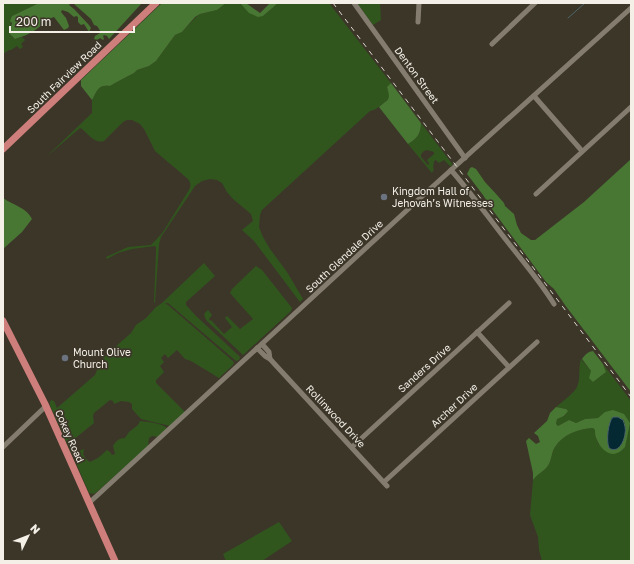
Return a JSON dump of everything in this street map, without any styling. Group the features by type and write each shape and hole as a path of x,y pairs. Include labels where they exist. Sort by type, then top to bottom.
{"main road":[{"name":"South Fairview Road","path":"3,149 156,3"},
{"name":"Cokey Road","path":"3,321 46,406 115,561"}],"street":[{"name":"Denton Street","path":"354,3 465,158"},
{"path":"418,22 419,3"},
{"path":"492,44 535,3"},
{"name":"South Glendale Drive","path":"89,503 451,170 631,8"},
{"path":"534,96 582,151"},
{"path":"536,194 631,107"},
{"path":"451,170 466,187 486,216 544,289 554,304"},
{"name":"Sanders Drive","path":"352,447 509,303"},
{"path":"477,332 509,367"},
{"name":"Archer Drive","path":"385,484 537,342"},
{"name":"Rollinwood Drive","path":"262,344 269,352 270,359"},
{"name":"Rollinwood Drive","path":"258,348 270,359 385,484"},
{"path":"3,447 46,406"}],"green space":[{"path":"3,3 39,3 12,16 9,33 15,39 22,37 25,40 21,44 23,47 20,49 17,46 3,54"},
{"path":"39,3 142,3 109,39 104,35 103,40 100,38 97,40 94,39 95,36 101,32 97,26 94,25 91,19 74,4 70,4 69,5 89,25 91,28 89,32 84,24 81,25 78,22 78,17 74,17 68,12 62,10 61,12 66,18 69,26 68,28 64,30 54,17 26,35 15,39 9,33 12,23 10,21 12,16"},
{"path":"162,3 226,3 217,10 200,14 195,17 182,32 175,35 156,61 110,86 100,87 92,100 81,86 81,80"},
{"path":"226,3 240,3 249,12 263,16 278,3 329,3 391,83 387,87 390,96 389,99 378,108 370,111 262,210 259,227 263,237 303,299 300,302 254,241 242,230 253,221 251,214 233,199 222,183 217,180 210,179 202,181 195,186 161,237 159,244 155,303 155,246 132,249 118,253 107,259 106,257 128,247 151,245 163,232 189,190 190,182 188,179 155,151 144,129 140,124 132,120 123,122 104,141 101,142 89,136 80,128 45,158 92,113 92,100 100,87 110,86 137,70 149,66 156,61 175,35 182,32 195,18 200,14 217,10"},
{"path":"240,3 246,3 260,13 270,3 278,3 263,16 258,17 249,13"},
{"path":"357,3 380,3 381,20 373,25"},
{"path":"391,83 421,123 418,135 408,144 379,107 389,97 387,87"},
{"path":"421,123 453,165 450,166 444,160 439,163 436,160 434,161 434,169 432,173 408,144 418,135","holes":["427,150 434,152 434,154 427,160 429,163 428,165 421,157 421,154"]},
{"path":"631,159 631,392 554,289 546,282 467,174 470,168 472,167 476,169 505,206 514,214 521,233 531,240 535,240 584,202"},
{"path":"3,198 23,209 32,219 22,232 3,249"},
{"path":"204,263 215,276 186,302 186,305 240,357 239,360 236,361 168,303 165,303 234,362 233,365 219,378 185,359 177,350 168,358 165,354 161,358 164,362 160,366 164,372 156,380 156,383 185,412 170,426 141,419 132,409 132,404 129,402 121,401 114,404 113,401 110,400 94,413 94,423 73,440 72,442 76,448 76,451 73,454 71,453 50,405 51,400 54,401 57,408 95,375 97,370 96,364 131,333 136,325 146,318"},
{"path":"256,266 262,270 292,308 291,311 243,355 206,320 204,314 208,310 212,315 209,319 210,321 211,320 224,334 232,327 225,318 227,316 240,329 253,319 230,293 232,289"},
{"path":"593,351 603,364 606,372 593,382 589,378 591,371 582,359 585,355"},
{"path":"581,359 591,371 593,382 606,372 603,364 631,401 631,561 542,561 538,537 530,515 533,480 549,465 558,442 572,433 593,428 595,430 599,445 602,415 598,418 585,419 576,423 569,420 558,426 556,424 557,418 565,416 566,409 556,407 577,387"},
{"path":"556,407 566,409 568,411 564,416 557,419 556,424 558,426 569,420 576,423 585,419 598,418 605,412 613,410 624,414 630,423 625,447 618,453 610,454 600,446 593,428 577,431 558,442 549,465 533,480 533,473 526,441 529,438 536,444 540,442 538,436 534,433 547,421 550,413","holes":["612,417 618,417 624,420 625,435 620,447 613,450 608,446 609,426"]},
{"path":"140,421 158,424 167,428 158,437 152,436 149,438 148,446 98,491 94,494 89,493 73,456 83,449 83,454 90,462 98,458 107,450 112,455 115,454 113,446 115,443 119,439 125,438"},
{"path":"279,522 292,541 262,561 226,561 223,554"}],"water":[{"path":"613,417 618,417 623,420 625,425 622,444 615,449 609,448 608,441 609,427"}],"waterway":[{"path":"568,18 585,3"}],"railway":[{"path":"333,3 631,397"}],"place":[{"name":"Kingdom Hall of Jehovah’s Witnesses","path":"384,197"},
{"name":"Mount Olive Church","path":"65,358"}]}
